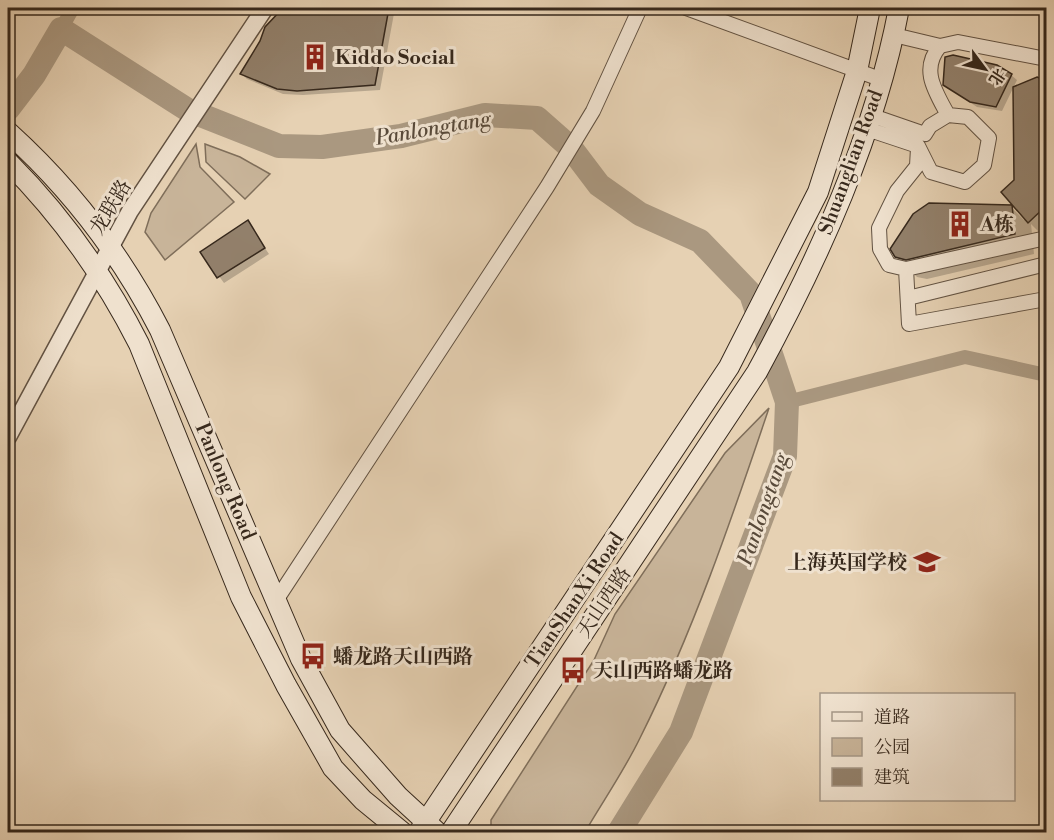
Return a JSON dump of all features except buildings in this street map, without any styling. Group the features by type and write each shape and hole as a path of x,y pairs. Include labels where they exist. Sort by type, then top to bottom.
{"main road":[{"name":"TianShanXi Road","path":"427,829 729,367 818,192 857,71 870,8"},
{"name":"Shuanglian Road","path":"757,372 790,312 838,202 868,122 894,35 899,8"},
{"name":"Panlong Road","path":"14,138 74,198 142,295 160,330 301,659 340,730 427,829"},
{"name":"Panlong Road","path":"8,163 50,208 97,270 139,344 241,597 286,685 333,768 363,800 402,832"},
{"name":"天山西路","path":"451,832 757,372"}],"street":[{"name":"龙联路","path":"8,437 110,248 265,8"},
{"path":"277,599 547,187 593,111 640,8"},
{"path":"686,8 880,80"},
{"path":"894,35 940,46 958,42 1047,59"},
{"path":"940,46 931,56 929,75 948,114"},
{"path":"921,140 931,172 965,182 984,165 989,138 968,117 948,114 930,126 921,140 917,166 897,191 879,228 880,249 889,265 906,269 1047,238"},
{"path":"868,122 921,140"},
{"path":"908,297 1047,264"},
{"path":"906,269 909,324 1047,298"}],"green space":[{"path":"196,144 200,167 234,202 165,260 145,232 151,213"},
{"path":"205,144 240,157 270,174 245,199 206,162"},
{"path":"769,408 725,534 677,658 634,750 585,832 491,832 491,820 594,660 615,614 725,453"}],"waterway":[{"path":"61,29 73,8"},
{"name":"Panlongtang","path":"8,109 34,75 61,29 188,110 279,146 322,147 401,136 485,115 537,118 571,148 599,185 640,214 700,241 751,294 787,402 785,456 681,732 619,832"},
{"path":"787,402 965,357 1046,375"}],"place":[{"name":"Kiddo Social","path":"315,57"},
{"name":"A栋","path":"960,224"},
{"name":"上海英国学校","path":"927,562"},
{"name":"蟠龙路天山西路","path":"313,656"},
{"name":"天山西路蟠龙路","path":"573,670"}]}
